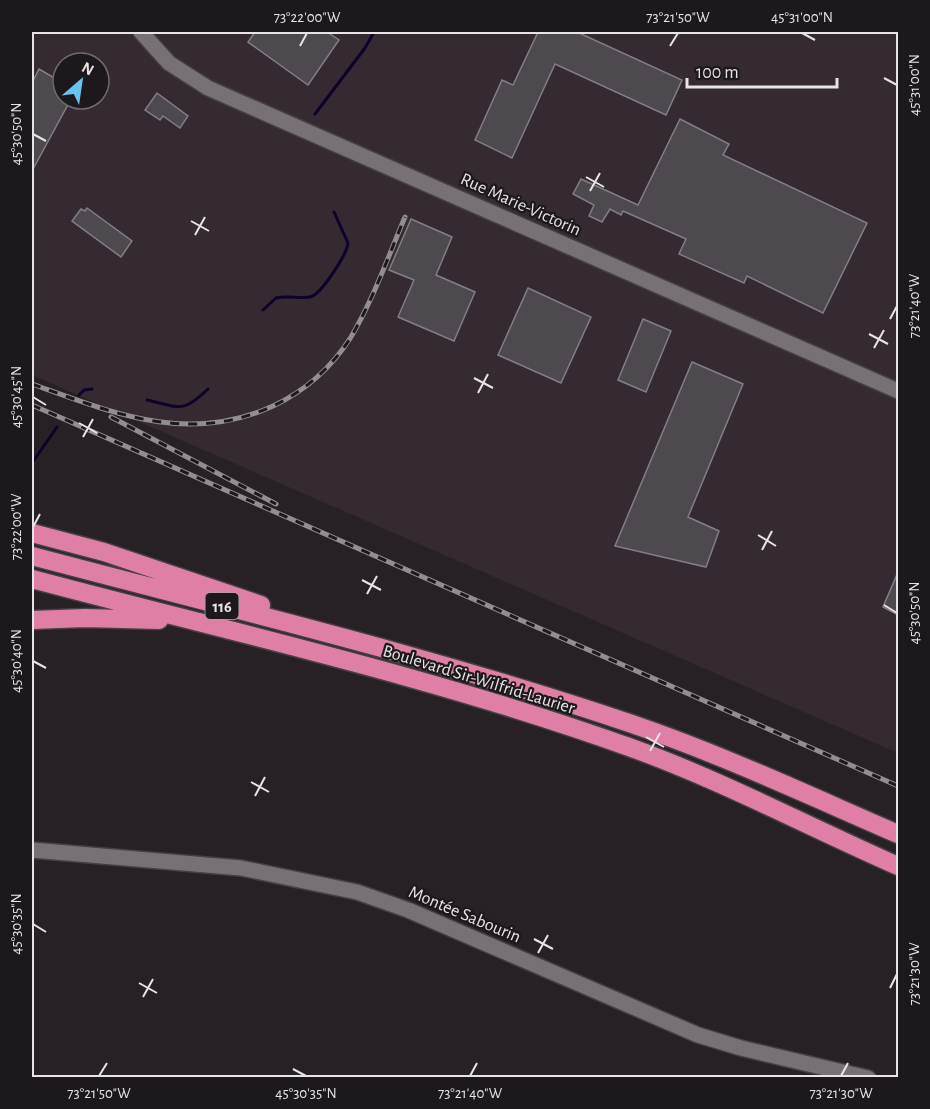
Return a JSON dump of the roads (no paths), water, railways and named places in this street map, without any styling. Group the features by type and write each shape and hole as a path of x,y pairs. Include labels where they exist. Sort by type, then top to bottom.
{"highway":[{"path":"32,533 104,552 413,657"},
{"name":"Boulevard Sir-Wilfrid-Laurier","path":"32,556 413,657 650,731 730,762 898,834"},
{"name":"Boulevard Sir-Wilfrid-Laurier","path":"32,579 416,681 630,747 898,866"},
{"path":"32,620 85,618 188,621"}],"street":[{"name":"Rue Marie-Victorin","path":"141,32 169,63 208,88 898,392"},
{"name":"Montée Sabourin","path":"32,850 227,866 284,875 351,890 408,910 698,1035 741,1048 868,1077"}],"waterway":[{"path":"315,114 365,48 374,32"},
{"path":"263,310 276,298 302,298 315,295 327,282 348,243 334,212"},
{"path":"79,395 84,390 92,389"},
{"path":"147,400 174,406 186,405 208,389"},
{"path":"32,463 57,427"}],"railway":[{"path":"32,384 121,414 181,424 211,423 242,417 273,406 296,393 317,377 344,348 380,278 405,217"},
{"path":"32,405 898,786"},
{"path":"111,417 276,504"}]}
